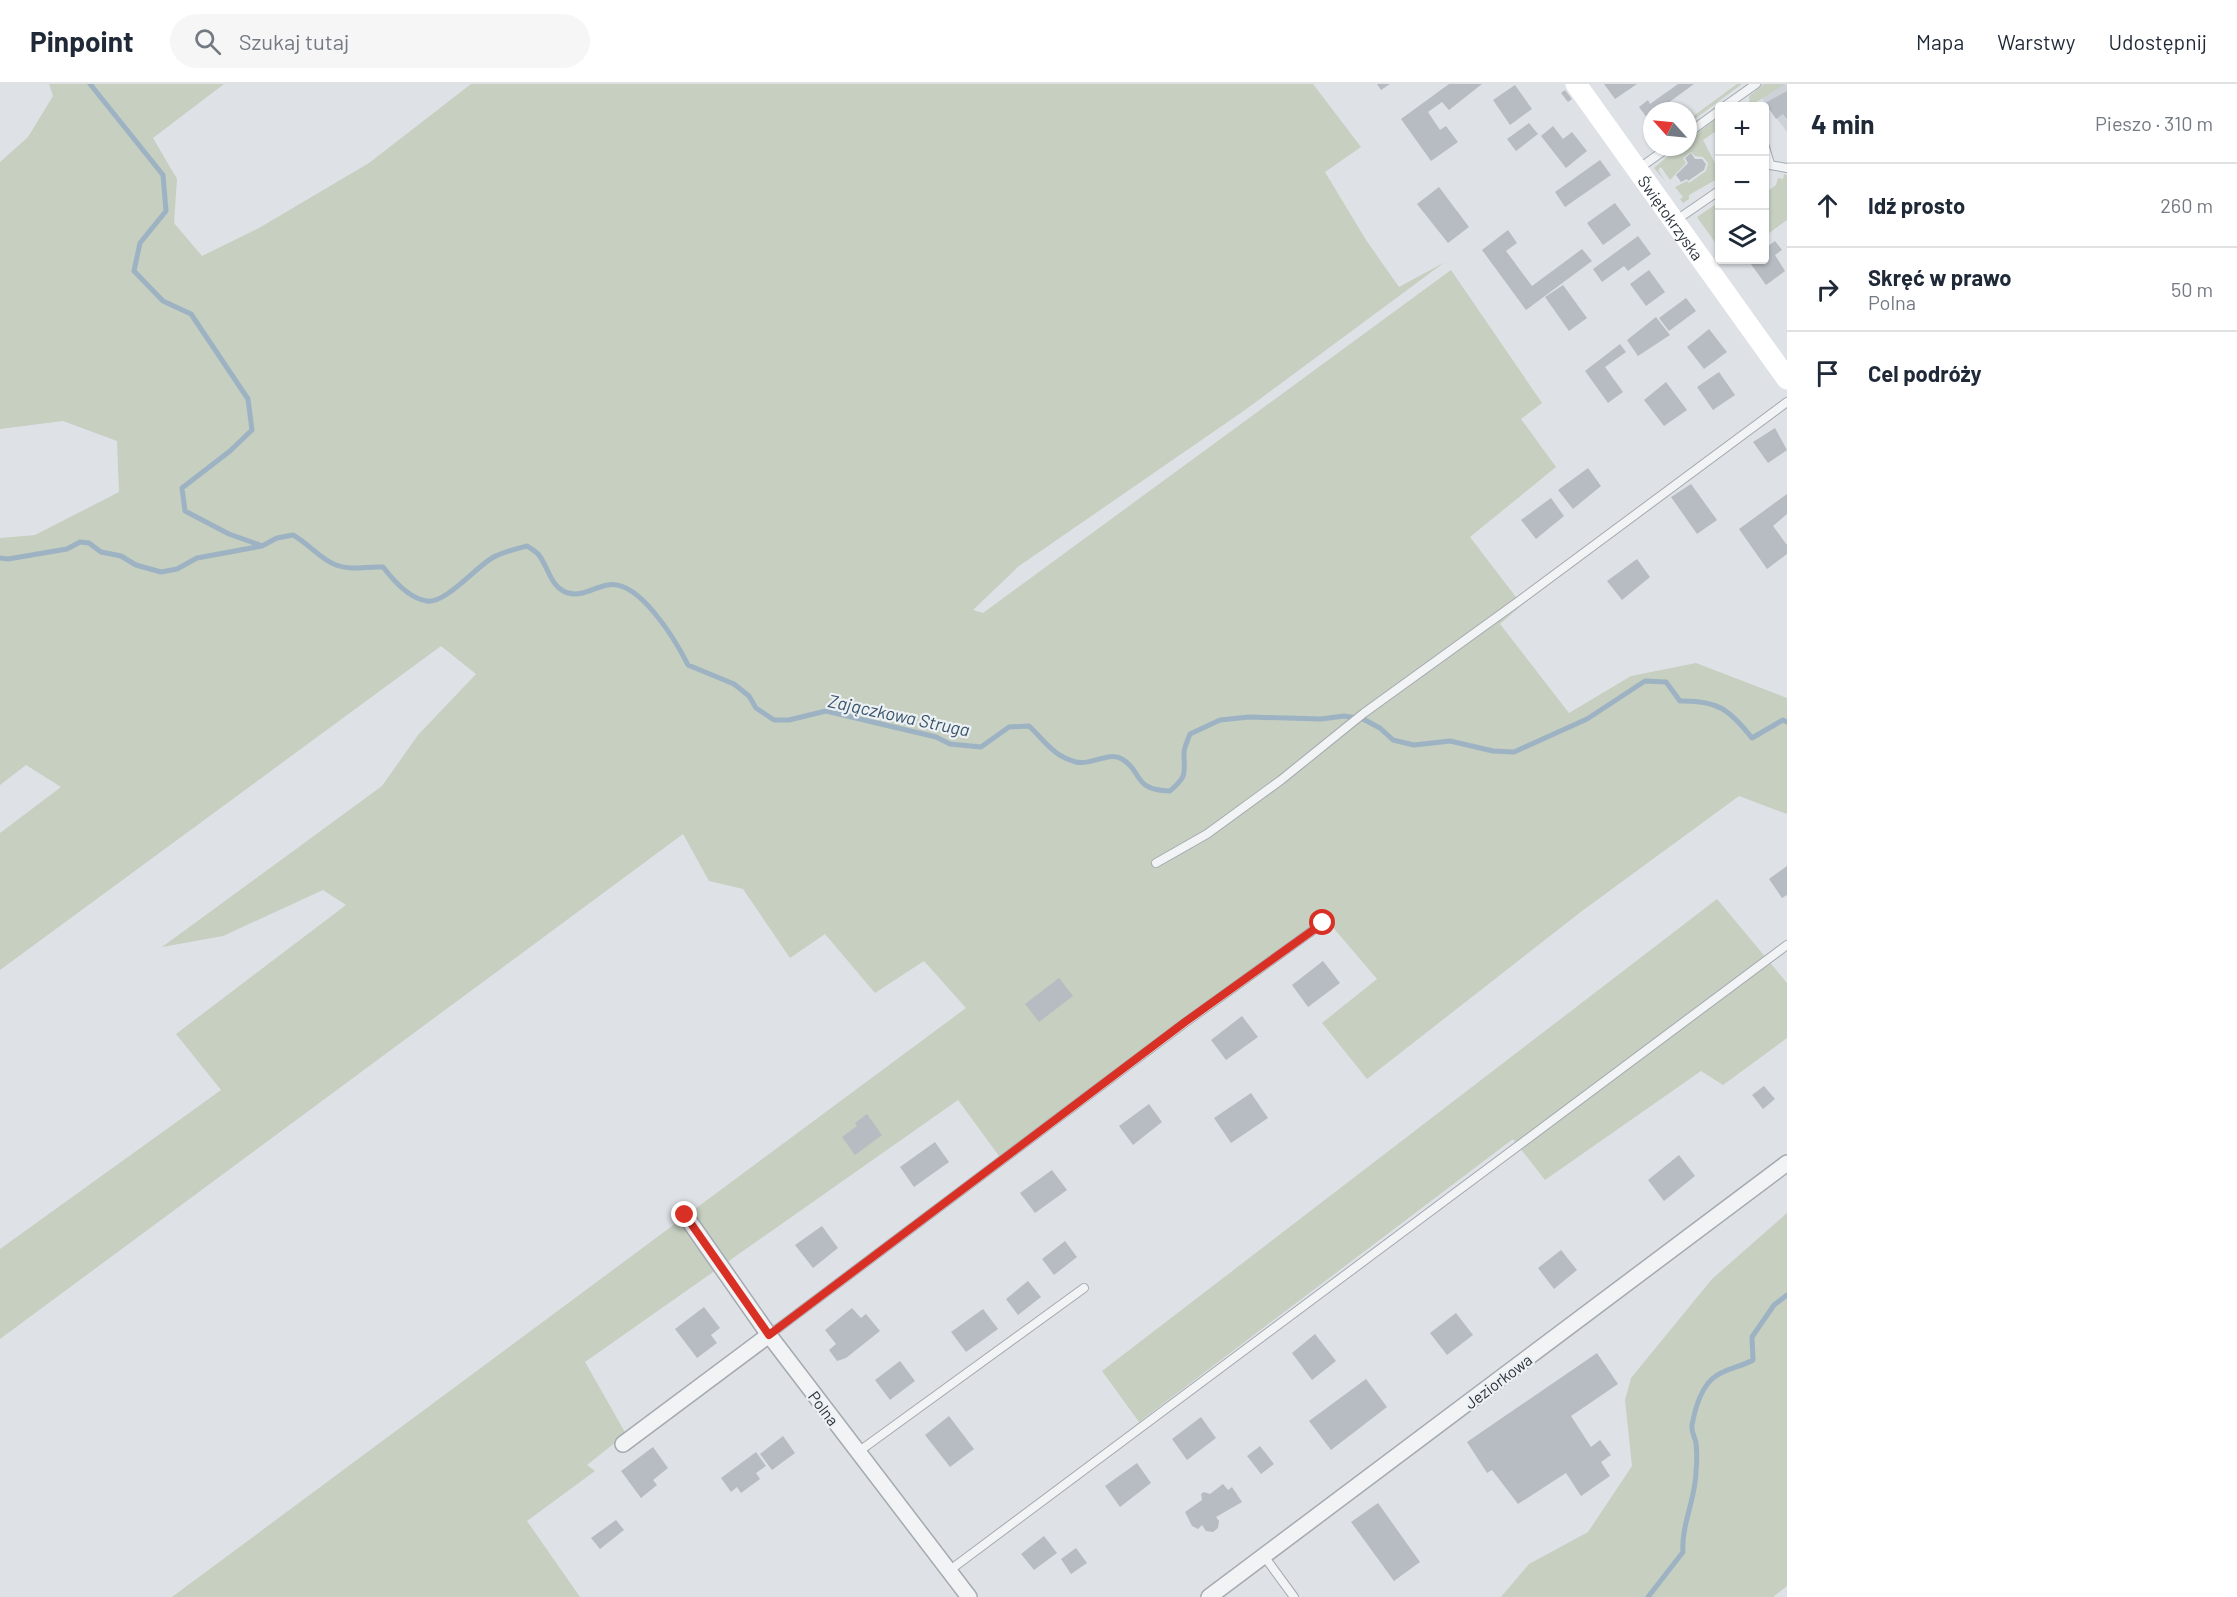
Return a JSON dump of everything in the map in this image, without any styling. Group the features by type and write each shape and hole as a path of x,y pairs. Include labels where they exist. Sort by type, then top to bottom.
{"street":[{"name":"Świętokrzyska","path":"1576,84 1787,379"},
{"name":"Jeziorkowa","path":"1209,1597 1787,1163"},
{"name":"Polna","path":"685,1215 769,1335 969,1597"},
{"path":"623,1444 769,1335"}],"lane":[{"path":"1738,102 1756,84"},
{"path":"1697,126 1715,113"},
{"path":"1637,170 1656,156"},
{"path":"1769,164 1787,168"},
{"path":"1674,222 1715,193"},
{"path":"1156,863 1207,834 1281,780 1364,713 1787,402"},
{"path":"769,1335 1185,1022 1323,923"},
{"path":"950,1570 1787,945"},
{"path":"858,1452 1084,1288"},
{"path":"1264,1556 1293,1597"}],"shaded area":[{"path":"1751,84 1787,84 1787,132 1769,108 1769,102 1764,102"}],"green space":[{"path":"49,84 224,84 153,138 177,179 174,223 202,256 259,228 369,163 471,84 1313,84 1361,147 1325,172 1366,240 1399,287 1445,262 1245,410 1019,566 973,610 983,613 1451,270 1542,403 1521,419 1556,467 1470,537 1522,605 1500,624 1569,713 1631,676 1696,663 1787,698 1787,814 1739,796 1582,911 1367,1079 1322,1023 1377,979 1325,918 999,1156 958,1100 585,1362 626,1434 587,1465 595,1471 527,1521 580,1597 172,1597 966,1008 924,961 875,993 825,934 790,958 743,889 709,881 683,834 0,1339 0,1249 221,1090 176,1034 346,905 323,890 223,936 162,947 382,786 418,735 476,674 441,646 0,970 0,833 61,787 26,765 0,785 0,538 35,535 119,492 117,441 63,421 0,429 0,162 28,137 53,96"},
{"path":"1737,84 1742,84 1697,117 1697,113"},
{"path":"1765,84 1785,84 1756,102 1750,102 1749,96"},
{"path":"1715,120 1715,132 1703,140 1715,163 1715,180 1689,195 1689,199 1683,203 1680,199 1683,197 1675,187 1687,181 1689,183 1706,171 1708,163 1703,157 1695,156 1697,156 1697,133"},
{"path":"1668,156 1686,156 1683,158 1686,163 1670,180 1661,167 1658,170 1666,182 1654,168"},
{"path":"1784,174 1787,175 1787,220 1769,233 1769,190 1776,185 1778,178 1783,179"},
{"path":"1715,205 1715,242 1697,217"},
{"path":"1717,899 1787,983 1787,1038 1723,1085 1701,1071 1545,1180 1513,1139 1139,1422 1102,1371"},
{"path":"1787,1213 1787,1586 1773,1597 1501,1597 1529,1564 1588,1532 1632,1466 1625,1400 1631,1378 1712,1279"}],"building":[{"path":"1377,84 1390,84 1381,90"},
{"path":"1449,84 1482,84 1449,110 1442,102 1428,112 1440,130 1446,126 1458,142 1431,161 1401,119"},
{"path":"1604,84 1637,84 1615,99"},
{"path":"1678,84 1694,84 1669,102 1653,102"},
{"path":"1515,85 1532,109 1510,125 1493,100"},
{"path":"1565,90 1572,99 1568,102 1561,93"},
{"path":"1787,91 1787,119 1783,114 1776,119 1769,109 1769,102 1767,102"},
{"path":"1529,123 1538,134 1516,151 1507,139"},
{"path":"1553,126 1563,139 1572,132 1587,151 1566,168 1541,136"},
{"path":"1693,156 1695,159 1702,159 1706,164 1704,170 1688,181 1687,179 1681,182 1676,175 1688,163 1685,158"},
{"path":"1600,160 1611,175 1565,207 1555,192"},
{"path":"1439,187 1469,227 1448,243 1417,204"},
{"path":"1615,203 1631,225 1603,245 1587,223"},
{"path":"1508,230 1517,243 1506,251 1532,286 1582,249 1592,261 1526,310 1482,250"},
{"path":"1638,236 1651,254 1628,271 1624,266 1602,282 1593,269"},
{"path":"1775,241 1782,250 1775,255 1785,271 1766,285 1751,264 1769,264 1769,245"},
{"path":"1649,270 1665,292 1646,306 1630,284"},
{"path":"1563,285 1587,318 1569,331 1545,297"},
{"path":"1686,298 1696,311 1669,331 1659,318"},
{"path":"1656,317 1670,335 1638,356 1627,340"},
{"path":"1709,329 1727,352 1704,369 1687,347"},
{"path":"1620,344 1626,352 1605,367 1623,392 1608,403 1585,371"},
{"path":"1719,372 1735,395 1713,410 1697,387"},
{"path":"1666,382 1687,410 1664,426 1644,400"},
{"path":"1775,428 1787,450 1768,463 1753,442"},
{"path":"1588,468 1601,486 1573,509 1558,490"},
{"path":"1691,484 1717,520 1697,534 1671,497"},
{"path":"1787,494 1787,514 1773,526 1787,545 1787,554 1767,569 1739,529"},
{"path":"1551,498 1564,516 1536,539 1521,520"},
{"path":"1637,559 1650,577 1622,600 1607,581"},
{"path":"1787,866 1787,895 1782,898 1769,879"},
{"path":"1323,961 1340,983 1308,1007 1292,985"},
{"path":"1059,978 1073,996 1039,1022 1025,1004"},
{"path":"1242,1016 1258,1037 1226,1060 1211,1040"},
{"path":"1764,1086 1775,1099 1763,1109 1752,1095"},
{"path":"1251,1093 1268,1118 1231,1143 1214,1118"},
{"path":"1149,1104 1162,1122 1133,1145 1119,1126"},
{"path":"867,1114 882,1135 855,1155 842,1137 857,1126 855,1123"},
{"path":"935,1142 949,1162 914,1187 900,1167"},
{"path":"1679,1155 1695,1176 1664,1201 1648,1180"},
{"path":"1052,1170 1067,1190 1035,1213 1020,1193"},
{"path":"822,1226 838,1248 813,1268 795,1245"},
{"path":"1065,1241 1077,1257 1054,1275 1042,1259"},
{"path":"1561,1250 1577,1270 1554,1289 1538,1268"},
{"path":"1028,1281 1041,1297 1018,1315 1006,1299"},
{"path":"704,1307 720,1328 711,1335 717,1343 697,1358 675,1329"},
{"path":"852,1308 861,1318 866,1314 880,1331 846,1358 837,1361 829,1350 836,1344 825,1330"},
{"path":"983,1309 998,1329 966,1352 951,1332"},
{"path":"1456,1313 1473,1335 1447,1355 1430,1333"},
{"path":"1315,1334 1336,1361 1312,1380 1292,1353"},
{"path":"1597,1353 1618,1384 1571,1416 1591,1447 1600,1440 1611,1455 1601,1462 1610,1476 1581,1496 1566,1473 1518,1504 1492,1470 1487,1473 1467,1442"},
{"path":"900,1361 915,1381 890,1400 875,1380"},
{"path":"1366,1379 1387,1407 1331,1450 1309,1421"},
{"path":"949,1416 974,1449 950,1467 925,1435"},
{"path":"1201,1417 1216,1438 1187,1460 1172,1439"},
{"path":"783,1436 795,1453 772,1470 760,1454"},
{"path":"1260,1446 1274,1464 1261,1474 1247,1456"},
{"path":"653,1447 668,1468 653,1480 657,1485 641,1498 621,1471"},
{"path":"756,1452 766,1466 756,1473 760,1479 741,1493 737,1487 731,1492 721,1478"},
{"path":"1137,1463 1151,1483 1120,1507 1105,1486"},
{"path":"1223,1484 1228,1490 1232,1487 1242,1502 1216,1517 1219,1521 1218,1528 1213,1532 1206,1531 1202,1525 1198,1529 1192,1526 1185,1512 1202,1500 1201,1494 1204,1492 1210,1494"},
{"path":"1378,1503 1420,1562 1394,1581 1351,1522"},
{"path":"616,1520 624,1530 600,1549 591,1538"},
{"path":"1044,1536 1057,1553 1034,1570 1021,1554"},
{"path":"1076,1548 1087,1563 1071,1574 1061,1559"}],"waterway":[{"path":"90,84 163,175 166,211 140,243 134,271 163,301 191,314 248,399 252,430 230,451 182,488 185,511 229,534 260,545"},
{"name":"Zajączkowa Struga","path":"0,558 8,559 67,549 80,542 89,543 101,552 121,556 136,565 161,572 177,569 197,558 262,546 277,538 293,535 336,565 353,568 383,567 408,593 427,601 442,597 492,558 527,546 538,554 557,586 568,593 584,593 608,585 620,586 632,592 644,601 666,628 688,665 734,684 749,696 756,708 774,720 789,720 826,711 936,737 950,744 981,747 1009,727 1029,726 1061,756 1082,763 1105,757 1117,757 1129,764 1144,784 1158,790 1170,791 1180,781 1184,774 1184,751 1190,734 1220,720 1249,717 1321,719 1344,716 1363,719 1380,728 1393,740 1414,745 1450,741 1493,751 1514,752 1587,719 1645,681 1666,682 1680,701 1704,702 1721,708 1729,713 1752,738 1783,720 1787,722"},
{"path":"1648,1597 1683,1552 1684,1532 1694,1491 1696,1468 1697,1453 1692,1425 1701,1394 1717,1375 1753,1360 1752,1337 1774,1305 1787,1295"}],"route":[{"path":"685,1215 769,1335 1185,1022 1323,923"}]}
